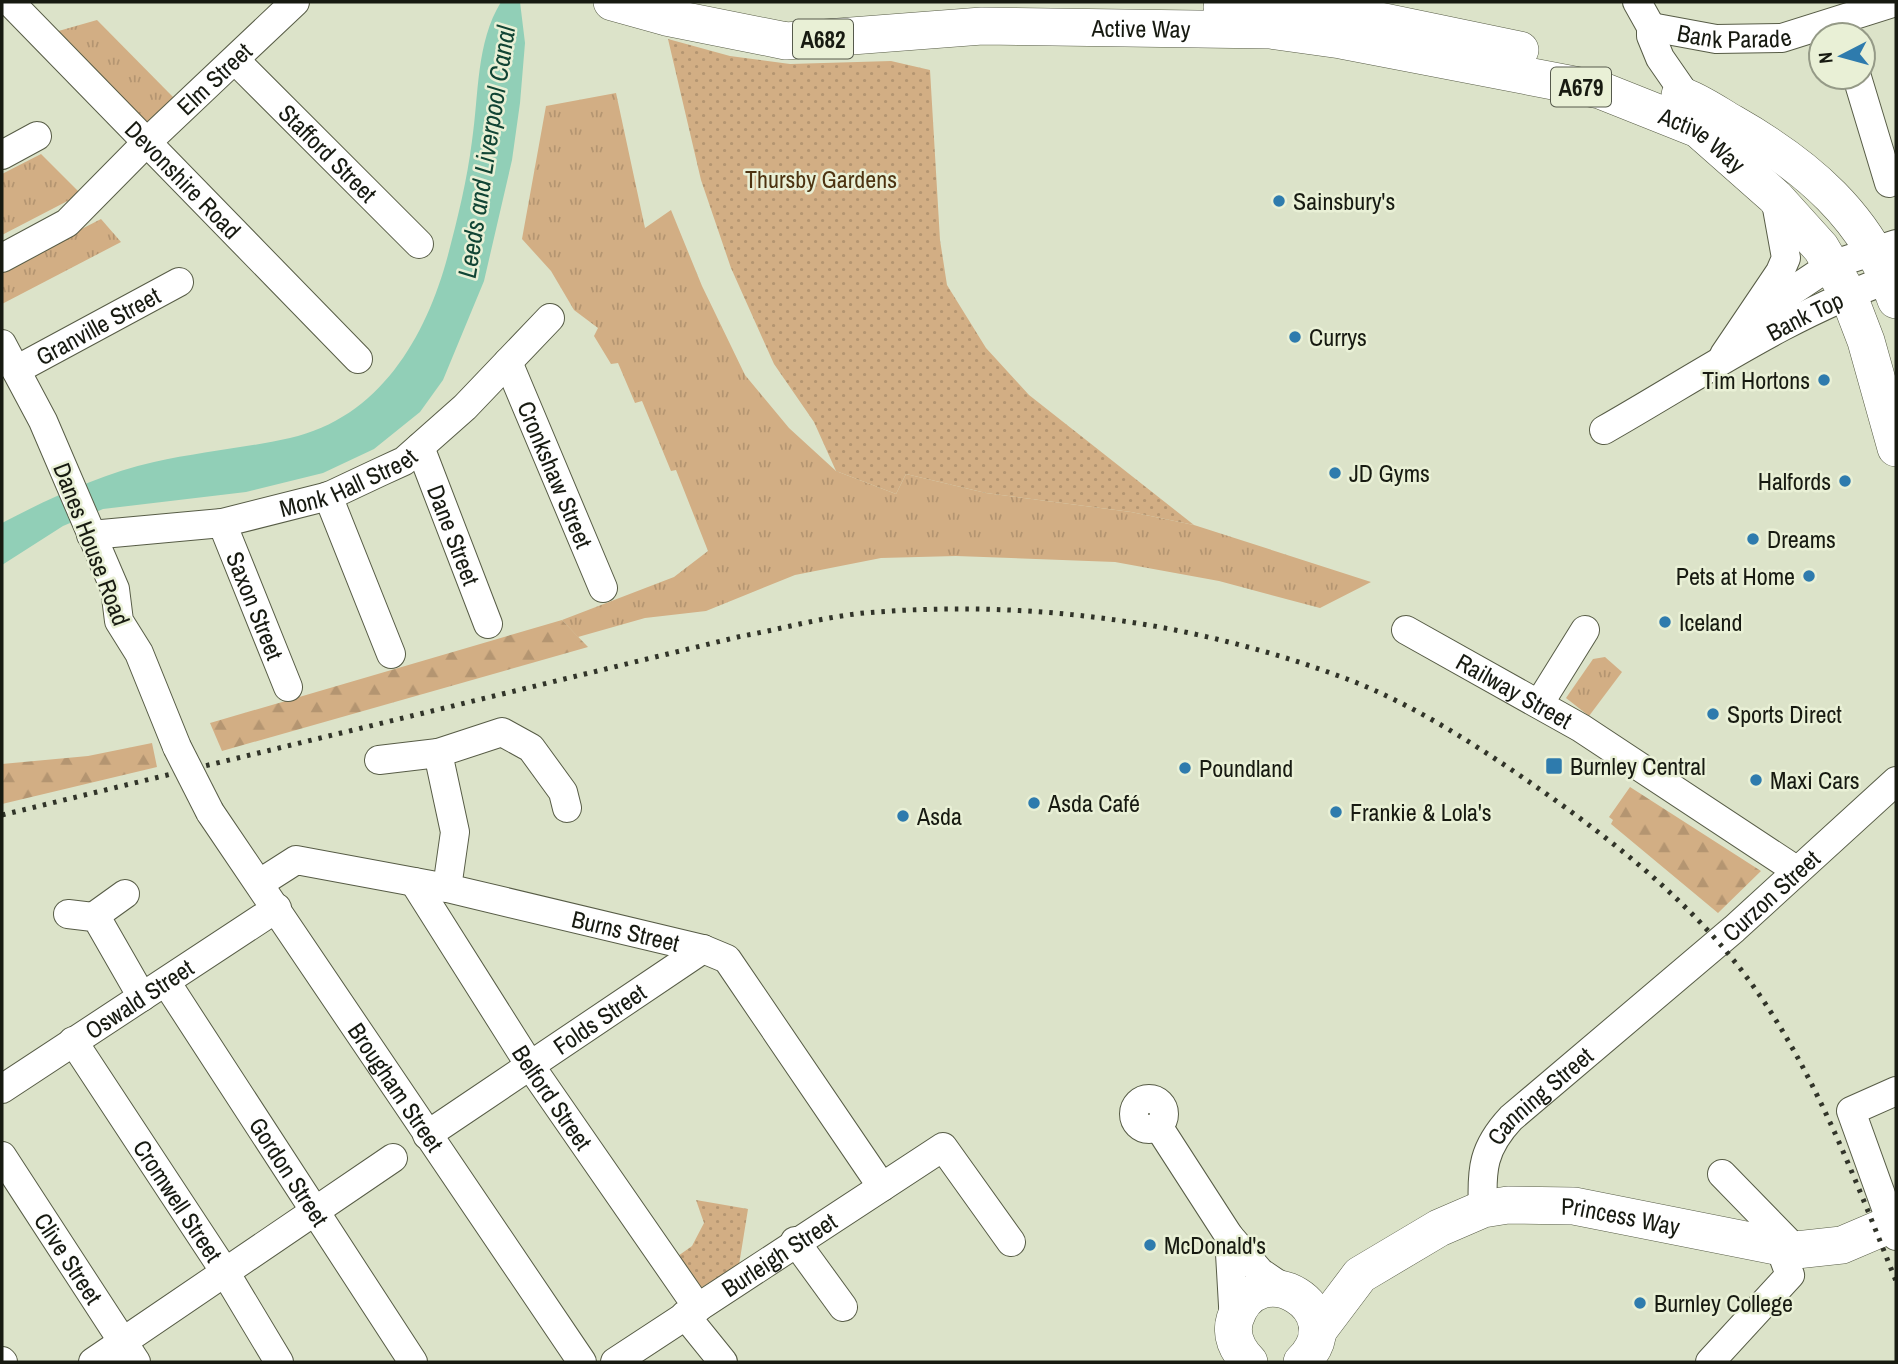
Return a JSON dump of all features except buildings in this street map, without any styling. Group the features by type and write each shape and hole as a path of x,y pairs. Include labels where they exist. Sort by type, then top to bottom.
{"main road":[{"name":"Active Way","path":"982,26 1059,5 1094,2"},
{"name":"Active Way","path":"1022,16 1314,3 1599,66 1687,97 1779,150 1851,215 1872,272 1872,298 1887,334 1896,371"},
{"path":"1270,30 1314,3 1320,23 1340,40"},
{"name":"A682","path":"629,7 786,41 982,26"},
{"name":"Active Way","path":"982,26 1270,30 1340,40 1600,90 1698,129 1775,197 1821,248 1872,272"},
{"name":"Active Way","path":"1872,272 1866,341 1896,448"},
{"name":"Princess Way","path":"1233,1345 1238,1310 1258,1292 1288,1290 1360,1275 1439,1228 1483,1209 1508,1205 1574,1206 1788,1249 1842,1245 1895,1228"},
{"name":"Princess Way","path":"1306,1354 1360,1275"},
{"path":"1288,1290 1311,1308 1306,1354"}],"street":[{"name":"Devonshire Road","path":"10,2 358,359"},
{"name":"Elm Street","path":"2,258 67,223 146,143 236,61 295,2"},
{"path":"1637,2 1651,27 1660,58 1687,97"},
{"name":"Bank Parade","path":"1855,21 1896,2"},
{"name":"Bank Parade","path":"1651,27 1716,39 1782,38 1807,33"},
{"name":"Stafford Street","path":"236,61 419,244"},
{"path":"1864,91 1887,141 1889,183"},
{"path":"2,155 37,136"},
{"name":"Bank Top","path":"1723,358 1786,258 1775,197"},
{"name":"Bank Top","path":"1749,320 1872,272"},
{"name":"Bank Top","path":"1604,430 1872,272"},
{"name":"Granville Street","path":"16,370 179,282"},
{"name":"Monk Hall Street","path":"89,531 222,523 328,496 404,461 465,407 550,318"},
{"name":"Danes House Road","path":"2,344 43,421 115,589 119,621 139,653 177,747 210,812"},
{"name":"Cronkshaw Street","path":"508,362 603,589"},
{"name":"Dane Street","path":"420,447 488,624"},
{"path":"328,496 391,654"},
{"name":"Saxon Street","path":"222,523 288,687"},
{"name":"Railway Street","path":"1406,630 1581,728 1796,870"},
{"path":"1539,704 1586,630"},
{"path":"379,760 438,753 502,732 531,748 563,792 567,808"},
{"path":"438,753 454,832 447,888"},
{"name":"Curzon Street","path":"1641,1006 1734,929 1896,780"},
{"name":"Brougham Street","path":"210,812 582,1362"},
{"name":"Burns Street","path":"260,883 296,860 447,888 703,949 727,959 882,1187"},
{"name":"Belford Street","path":"414,882 723,1362"},
{"path":"125,894 80,916 99,922 142,997"},
{"name":"Oswald Street","path":"2,1089 277,908"},
{"name":"Folds Street","path":"426,1135 703,949"},
{"name":"Gordon Street","path":"166,982 413,1362"},
{"name":"Canning Street","path":"1483,1209 1486,1154 1499,1131 1641,1006"},
{"name":"Cromwell Street","path":"74,1041 225,1272 279,1362"},
{"path":"1895,1228 1852,1111 1896,1091"},
{"path":"1158,1126 1229,1237 1255,1266 1288,1290"},
{"name":"Burleigh Street","path":"615,1362 795,1241 943,1147 1011,1242"},
{"name":"Clive Street","path":"2,1156 130,1352"},
{"path":"93,1362 130,1352 225,1272 393,1158"},
{"path":"1710,1362 1790,1275 1788,1249 1722,1174"},
{"path":"1229,1237 1233,1345"},
{"path":"795,1241 843,1307"}],"green space":[{"path":"97,20 174,98 145,125 55,32"},
{"name":"Thursby Gardens","path":"668,39 730,56 790,64 891,61 930,70 940,240 947,285 986,348 1029,395 1194,525 1131,512 986,493 906,474 896,494 836,471 814,422 774,364 731,268 701,180"},
{"path":"616,93 645,228 671,210 702,286 745,375 789,428 836,471 896,494 906,474 986,493 1131,512 1194,525 1371,582 1320,608 1219,581 1115,562 956,556 881,558 795,575 706,611 645,618 578,637 562,620 674,577 708,551 676,470 671,471 642,401 635,403 618,363 611,364 594,336 598,328 574,310 551,271 522,239 546,106"},
{"path":"41,154 81,194 2,235 2,174"},
{"path":"101,219 121,242 2,304 2,270"},
{"path":"562,620 588,647 222,751 210,723"},
{"path":"1605,657 1622,672 1589,716 1566,698 1593,659"},
{"path":"152,743 157,767 2,804 2,764 88,756"},
{"path":"1630,787 1761,871 1718,913 1611,824 1613,820 1609,817"},
{"path":"696,1200 748,1209 739,1265 699,1289 678,1256 692,1246 704,1223"}],"water":[{"name":"Leeds and Liverpool Canal","path":"501,2 520,2 525,43 512,160 484,281 443,380 420,412 374,449 323,473 246,492 103,509 63,526 2,565 2,523 20,514 76,488 134,467 290,438 321,428 349,413 373,393 394,370 427,316 439,286 468,170 483,51 487,34"}],"railway":[{"path":"2,815 742,636 849,615 925,609 1048,612 1170,629 1230,642 1347,679 1428,718 1481,749 1555,800 1605,837 1676,898 1739,967 1787,1039 1828,1118 1896,1281"}],"place":[{"name":"Sainsbury's","path":"1279,201"},
{"name":"Currys","path":"1295,337"},
{"name":"Tim Hortons","path":"1824,380"},
{"name":"JD Gyms","path":"1335,473"},
{"name":"Halfords","path":"1845,481"},
{"name":"Dreams","path":"1753,539"},
{"name":"Pets at Home","path":"1809,576"},
{"name":"Iceland","path":"1665,622"},
{"name":"Sports Direct","path":"1713,714"},
{"name":"Burnley Central","path":"1554,766"},
{"name":"Poundland","path":"1185,768"},
{"name":"Maxi Cars","path":"1756,780"},
{"name":"Asda Café","path":"1034,803"},
{"name":"Frankie & Lola's","path":"1336,812"},
{"name":"Asda","path":"903,816"},
{"name":"McDonald's","path":"1150,1245"},
{"name":"Burnley College","path":"1640,1303"}]}
